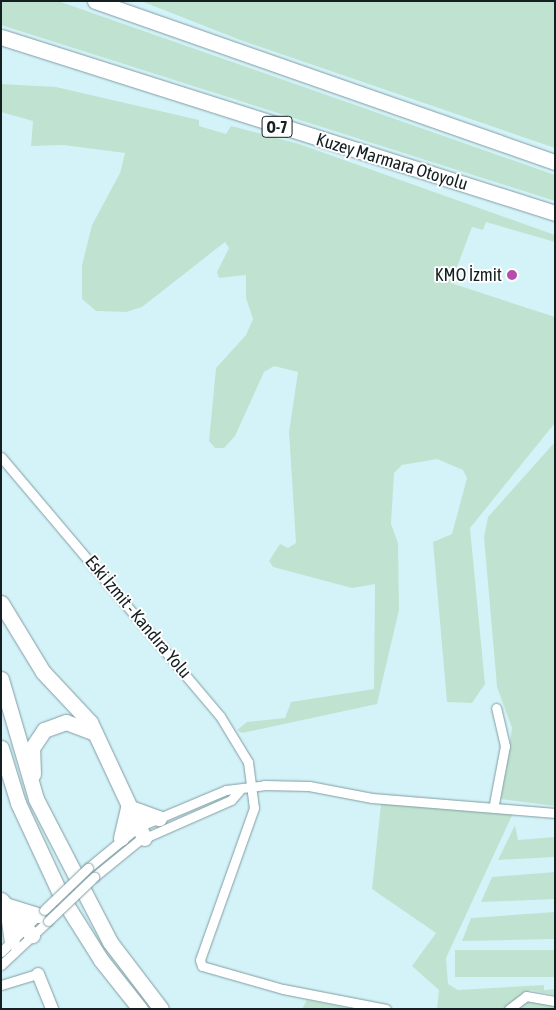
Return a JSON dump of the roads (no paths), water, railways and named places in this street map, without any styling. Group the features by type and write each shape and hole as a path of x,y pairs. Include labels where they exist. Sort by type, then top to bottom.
{"highway":[{"path":"96,1 555,162"},
{"name":"Kuzey Marmara Otoyolu","path":"1,37 555,213"},
{"path":"1,603 43,672 96,734 141,833"},
{"path":"1,679 36,799 110,942 161,1009"},
{"path":"36,799 32,748 44,730 66,722 96,734"},
{"path":"1,748 18,803 62,898 101,960 140,1009"},
{"path":"1,783 18,803"},
{"path":"128,807 159,818"},
{"path":"121,838 128,807"},
{"path":"4,903 43,915"},
{"path":"4,903 29,932"},
{"path":"4,903 7,947"}],"street":[{"name":"Eski İzmit - Kandıra Yolu","path":"1,457 220,716 248,762 254,788 254,808 200,960 202,966 283,989 386,1009"},
{"path":"494,804 504,746 496,708"},
{"path":"43,915 94,877 159,818 226,790 309,786 372,798 494,804 555,813"},
{"path":"1,965 43,915 88,868 121,838 141,833 231,800 239,790"},
{"path":"7,947 29,932"},
{"path":"1,985 38,974 52,1009"},
{"path":"509,1009 526,996 555,1001"}],"place":[{"name":"KMO İzmit","path":"512,275"}]}
